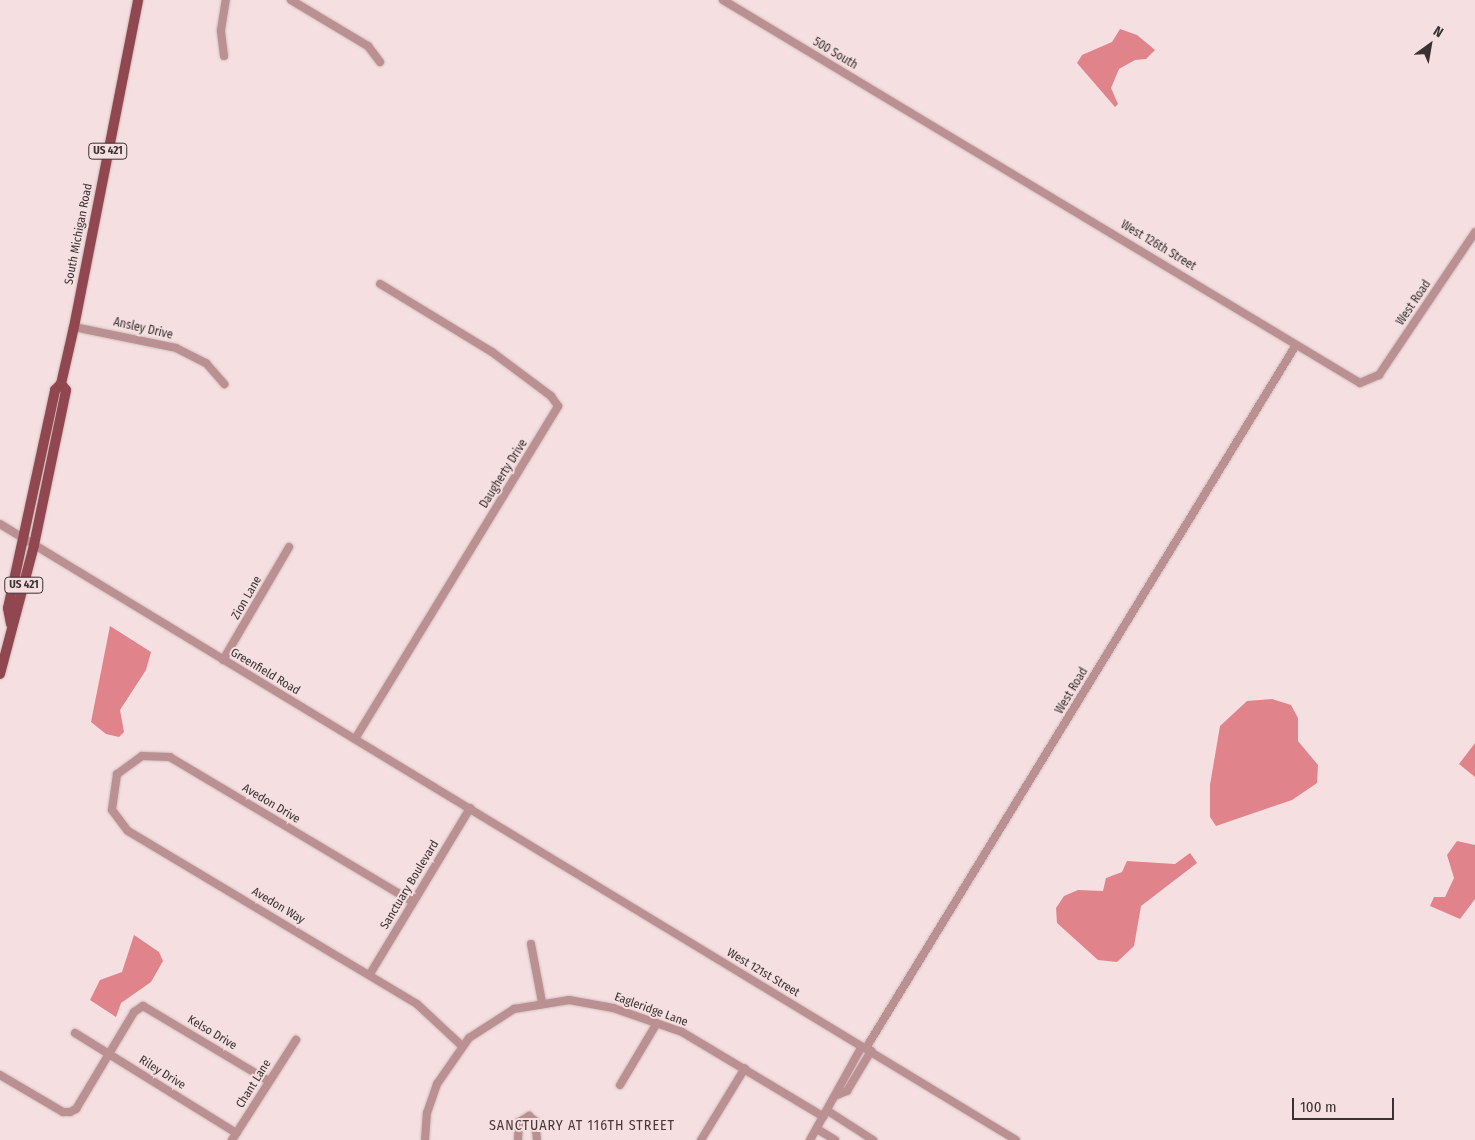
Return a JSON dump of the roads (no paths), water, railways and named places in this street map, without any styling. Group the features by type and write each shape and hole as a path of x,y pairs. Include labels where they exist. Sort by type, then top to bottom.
{"main road":[{"name":"South Michigan Road","path":"11,624 8,608 22,538 54,390 61,384 74,327 138,0"},
{"name":"South Michigan Road","path":"0,674 11,624 34,545 66,390 61,384"}],"street":[{"path":"224,56 220,30 226,0"},
{"path":"291,0 368,46 380,62"},
{"name":"500 South","path":"723,0 936,127"},
{"name":"West 126th Street","path":"936,127 1352,380 1368,383"},
{"name":"West Road","path":"1368,383 1380,374 1475,232"},
{"name":"Daugherty Drive","path":"355,739 558,406 551,396 492,352 380,284"},
{"name":"Ansley Drive","path":"74,327 176,348 210,367 224,384"},
{"name":"West Road","path":"810,1140 837,1095 838,1085 866,1049 1296,345"},
{"name":"Greenfield Road","path":"0,524 498,825"},
{"name":"Zion Lane","path":"223,660 290,547"},
{"name":"Avedon Drive","path":"116,774 142,756 170,757 413,902"},
{"name":"Avedon Way","path":"116,774 112,810 128,831 370,974 429,1012 462,1046"},
{"name":"Sanctuary Boulevard","path":"370,974 470,808"},
{"name":"West 121st Street","path":"498,825 1016,1140"},
{"path":"531,944 542,1002"},
{"name":"Eagleridge Lane","path":"425,1140 427,1113 437,1084 462,1046 498,1016 542,1002 590,1002 682,1032 873,1140"},
{"name":"Kelso Drive","path":"109,1054 134,1012 142,1006 269,1081"},
{"path":"620,1085 657,1023"},
{"name":"Riley Drive","path":"75,1033 234,1136"},
{"name":"Chant Lane","path":"234,1136 296,1040"},
{"path":"0,1075 63,1112 70,1112 76,1109 109,1054"},
{"path":"701,1140 745,1068"},
{"path":"518,1140 518,1122 529,1116 536,1124 537,1140"},
{"path":"817,1129 835,1140"}],"district":[{"name":"SANCTUARY AT 116TH STREET","path":"582,1126"}]}
